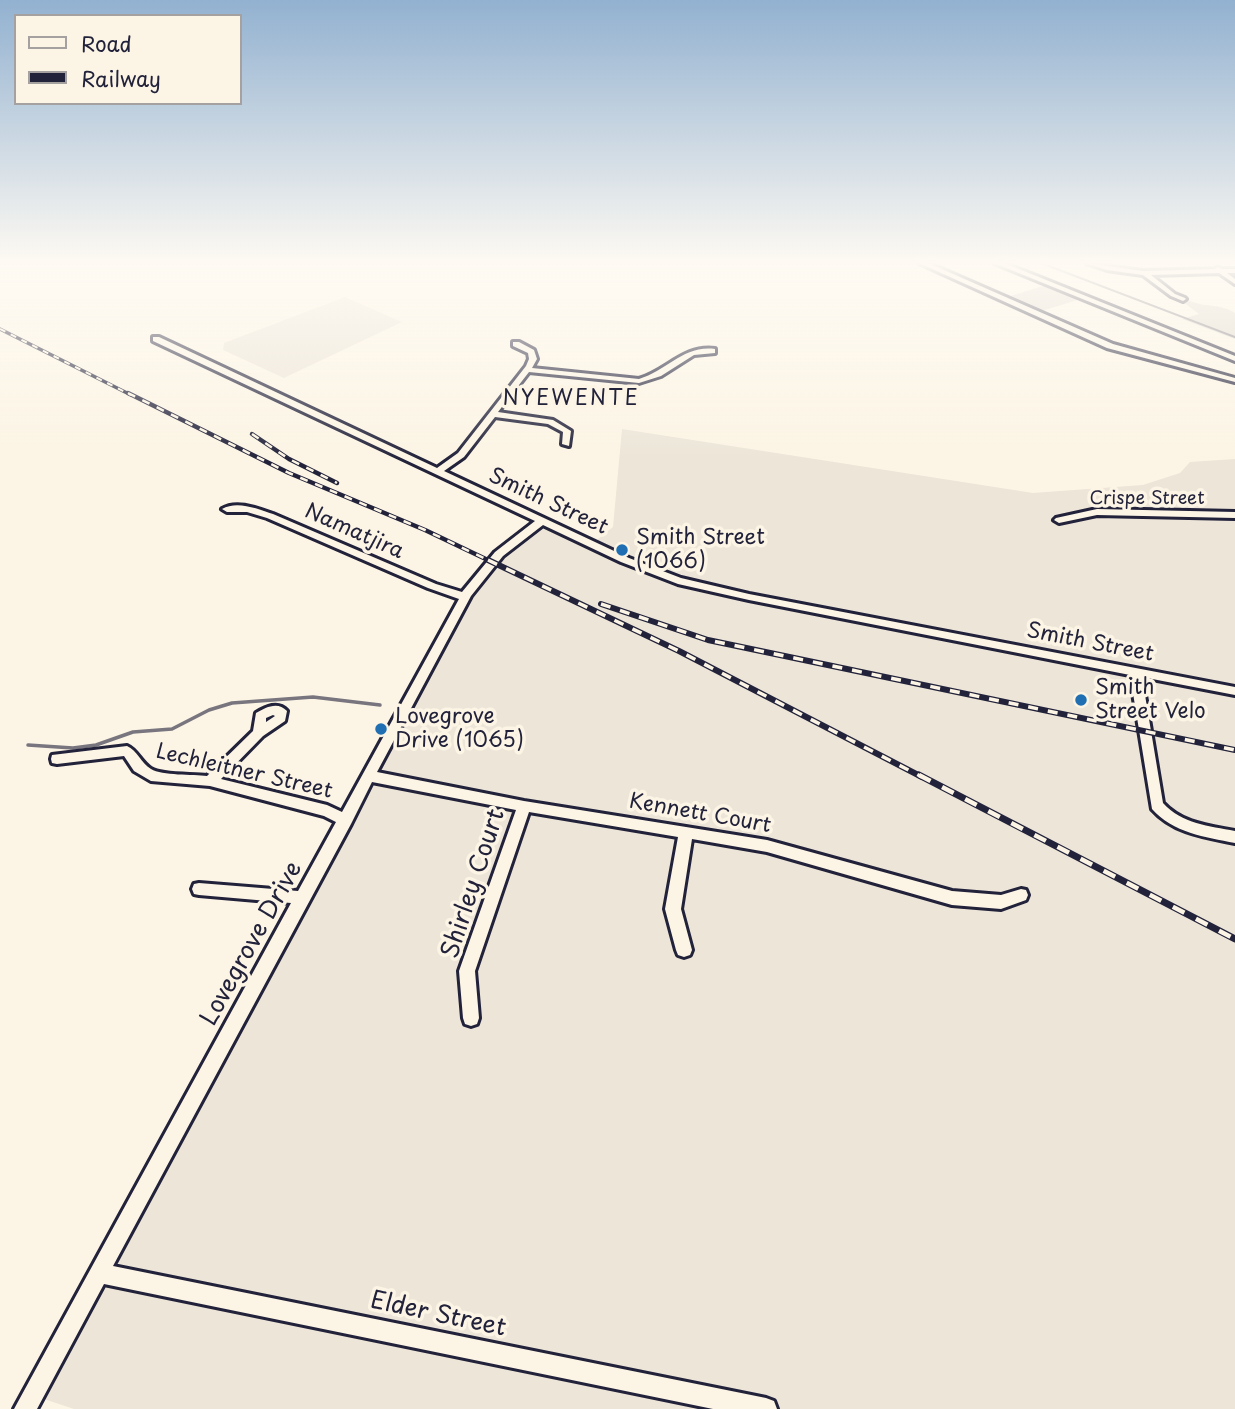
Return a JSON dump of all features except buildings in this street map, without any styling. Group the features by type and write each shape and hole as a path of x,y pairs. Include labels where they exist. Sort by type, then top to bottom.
{"street":[{"path":"1070,329 1110,346 1235,380"},
{"path":"1158,329 1235,360 1225,378"},
{"name":"Smith Street","path":"156,339 635,564 697,586 1235,691"},
{"path":"438,471 461,455 527,370 533,356 528,348 516,344"},
{"path":"527,370 639,381 650,379 691,352 712,351"},
{"path":"492,414 556,424 567,431 566,444"},
{"name":"Namatjira","path":"227,509 248,509 270,516 432,586 465,597"},
{"name":"Crispe Street","path":"1059,520 1097,512 1235,515"},
{"name":"Lovegrove Drive","path":"25,1409 465,597 499,554 542,521"},
{"path":"1135,672 1157,805 1165,816 1192,828 1235,837"},
{"path":"210,781 259,733"},
{"name":"Lechleitner Street","path":"57,759 127,751 139,767 151,776 210,781 327,811 346,820"},
{"name":"Kennett Court","path":"369,776 524,806 778,849 952,898 1001,902 1021,895"},
{"name":"Shirley Court","path":"471,1018 467,971 524,806"},
{"path":"684,950 673,909 686,833"},
{"path":"199,889 303,898"},
{"name":"Elder Street","path":"99,1273 766,1409"}],"shaded area":[{"path":"261,329 388,329 284,378 223,350 224,343"},
{"path":"1208,329 1235,329 1235,339"},
{"path":"622,429 1033,493 1143,485 1180,473 1190,462 1235,459 1235,1409 74,1409 32,1395 487,567 542,521 592,544 613,527"}],"waterway":[{"path":"1213,329 1235,337"},
{"path":"28,745 73,748 96,745 133,732 172,729 209,710 232,703 313,697 380,705"}],"railway":[{"path":"0,329 131,395"},
{"path":"128,393 289,473 425,530 492,562"},
{"path":"252,434 289,459 337,483"},
{"path":"488,560 679,651 922,777"},
{"path":"601,604 708,640 1235,750"},
{"path":"919,775 1235,939"}],"place":[{"name":"Smith Street (1066)","path":"622,550"},
{"name":"Smith Street Velo","path":"1081,700"},
{"name":"Lovegrove Drive (1065)","path":"381,729"}],"district":[{"name":"NYEWENTE","path":"571,399"}]}
